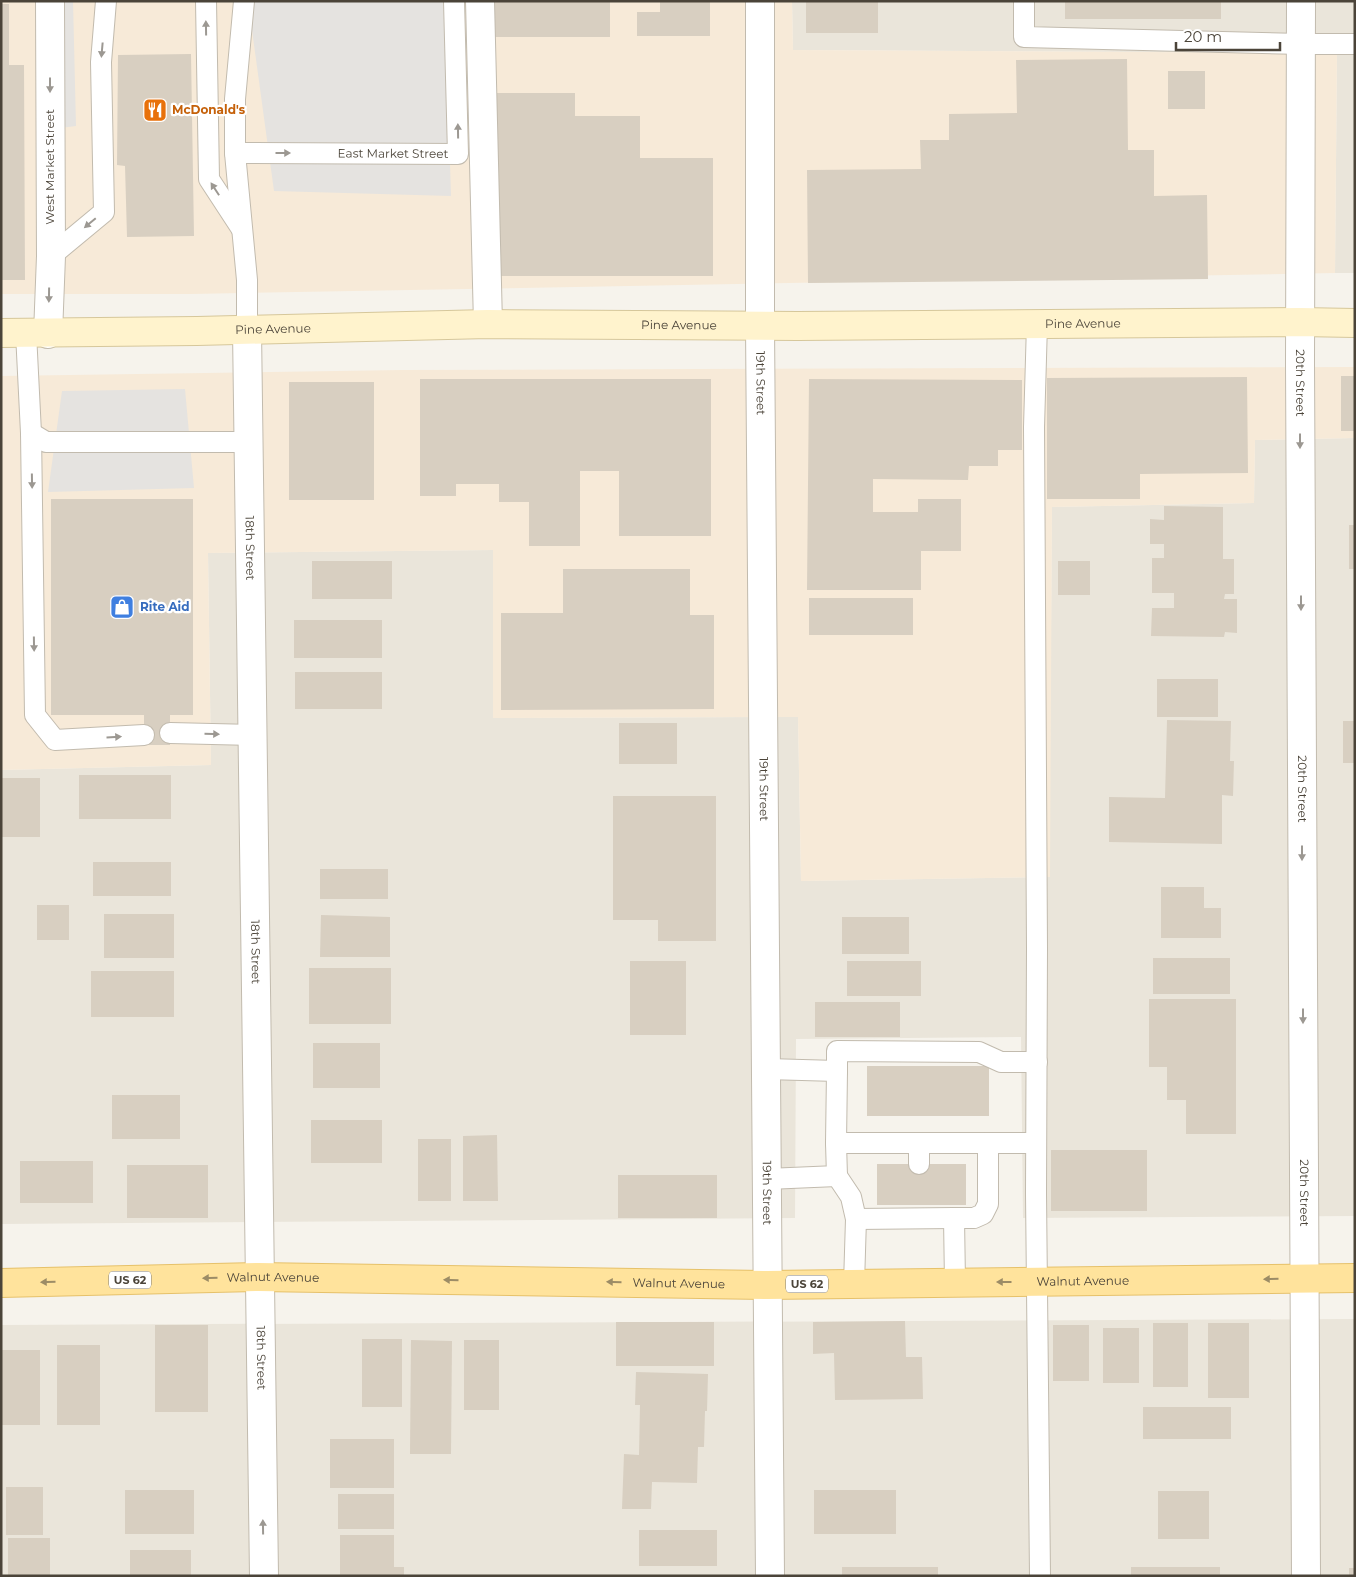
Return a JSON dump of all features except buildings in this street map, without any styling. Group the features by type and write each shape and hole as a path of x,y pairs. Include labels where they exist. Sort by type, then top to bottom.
{"main road":[{"name":"Pine Avenue","path":"25,333 488,324 760,326 1355,323"},
{"name":"Walnut Avenue","path":"1,1283 259,1277 768,1285 1355,1278"}],"street":[{"name":"West Market Street","path":"25,333 51,256 50,1"},
{"path":"480,1 488,324"},
{"name":"19th Street","path":"760,1 760,326 770,1576"},
{"name":"20th Street","path":"1301,1 1300,322 1306,1576"},
{"name":"18th Street","path":"247,330 264,1576"}],"lane":[{"path":"51,256 104,212 101,62 106,1"},
{"path":"206,1 209,179 242,230"},
{"path":"244,1 235,99 235,153 247,280 247,330"},
{"name":"East Market Street","path":"235,153 458,154 454,1"},
{"path":"1024,1 1024,37 1355,44"},
{"path":"1037,324 1034,427 1036,1144 1040,1576"},
{"path":"25,333 32,433 35,714 55,740 144,735"},
{"path":"32,433 46,442 250,442"},
{"path":"170,733 254,735"},
{"path":"854,1284 856,1219 852,1197 837,1176 837,1051 979,1052 1001,1062 1037,1062"},
{"path":"767,1069 837,1070"},
{"path":"836,1143 1036,1144"},
{"path":"919,1144 919,1164"},
{"path":"856,1219 919,1212 954,1218 974,1218 983,1214 988,1204 988,1144"},
{"path":"767,1179 837,1176"},
{"path":"954,1218 955,1282"}],"shaded area":[{"path":"1,1 792,1 793,50 1337,53 1335,273 191,294 1,294"},
{"path":"43,1 73,1 76,126 45,130"},
{"path":"248,1 445,1 451,196 274,191"},
{"path":"792,1 1355,1 1355,273 1335,273 1337,53 793,50"},
{"path":"1355,367 1355,438 1255,440 1254,503 1052,507 1050,877 801,881 798,717 493,718 493,550 208,553 211,765 1,770 1,376 402,370"},
{"path":"185,389 194,488 48,492 62,391"},
{"path":"1355,438 1355,1216 1023,1218 1021,1037 796,1039 795,1218 1,1224 1,770 211,765 208,553 493,550 493,718 798,717 801,881 1049,877 1052,507 1254,503 1255,440"},
{"path":"1355,1319 1355,1576 1,1576 1,1325"}],"place":[{"name":"McDonald's","path":"155,110"},
{"name":"Rite Aid","path":"122,607"}]}
